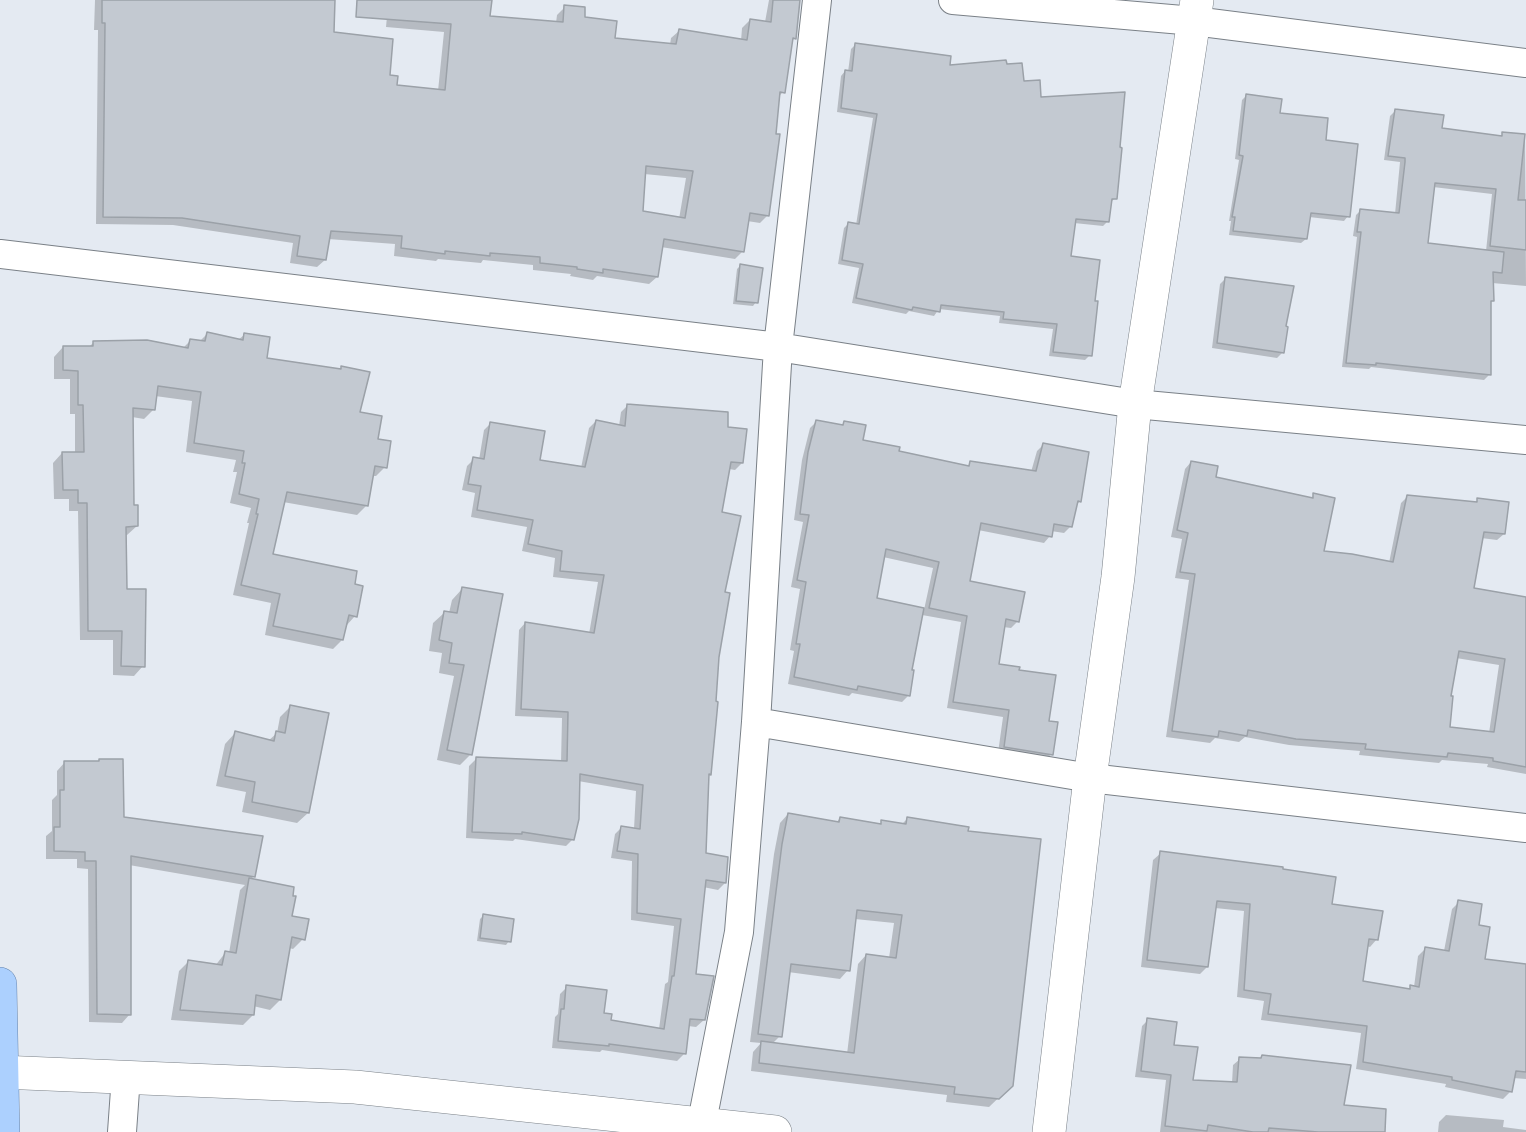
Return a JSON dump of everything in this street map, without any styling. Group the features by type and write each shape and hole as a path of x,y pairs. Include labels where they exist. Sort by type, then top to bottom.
{"highway":[{"path":"0,984 3,1132"}],"main road":[{"path":"1049,1132 1090,778 1118,577 1135,404 1195,11"},
{"path":"2,1071 355,1087 701,1128 775,1132"}],"street":[{"path":"701,1128 740,932 756,722 778,346 817,0"},
{"path":"952,0 1195,11 1526,63"},
{"path":"0,254 778,346 1135,404 1526,440"},
{"path":"756,722 1090,778 1526,828"},
{"path":"122,1132 126,1076"}],"building":[{"path":"102,0 335,0 334,32 393,39 390,75 398,76 397,85 445,90 451,24 356,17 357,0 492,0 490,16 563,22 564,5 585,7 585,17 617,21 615,38 676,44 679,29 747,40 750,19 771,22 773,0 800,0 796,39 793,38 785,93 780,92 776,134 780,134 769,216 750,213 744,252 664,239 658,277 603,269 603,273 577,269 577,267 540,263 540,257 490,253 490,256 445,251 445,254 401,248 402,236 331,231 326,260 297,256 300,236 182,218 103,217 105,23 102,23","holes":["646,166 693,171 685,218 643,211"]},
{"path":"855,43 951,56 950,65 1006,60 1007,64 1022,63 1024,81 1040,80 1041,97 1125,92 1117,199 1112,199 1109,222 1076,219 1071,256 1100,260 1092,356 1053,352 1057,324 1003,319 1004,312 941,305 940,312 913,307 912,310 856,298 863,264 842,260 848,222 859,224 877,114 841,108 845,70 852,71"},
{"path":"1246,94 1282,99 1280,113 1328,118 1326,140 1358,144 1350,217 1311,213 1307,239 1233,231 1235,217 1232,217 1243,156 1239,155"},
{"path":"1395,109 1444,115 1442,128 1502,136 1502,132 1525,134 1518,200 1526,200 1526,250 1490,246 1496,189 1435,183 1428,243 1504,252 1502,273 1493,272 1491,375 1376,363 1376,365 1346,363 1361,232 1357,232 1360,209 1399,213 1405,158 1388,156"},
{"path":"740,264 763,268 758,303 736,301"},
{"path":"1225,277 1294,286 1286,326 1288,327 1284,353 1217,343"},
{"path":"207,332 243,340 244,333 270,337 267,358 341,369 341,366 370,372 360,412 382,416 378,439 391,441 387,468 375,466 368,506 287,492 273,554 357,571 355,584 363,586 357,617 349,615 343,640 273,626 280,594 241,585 258,514 256,514 259,499 239,494 245,463 242,463 244,451 194,443 201,392 158,386 155,410 133,408 134,505 138,505 138,526 126,527 127,589 146,589 145,667 121,666 122,631 88,631 87,503 78,503 78,490 63,490 62,452 84,452 83,405 78,405 78,371 63,370 63,346 93,346 93,341 147,340 188,348 190,339 205,341"},
{"path":"627,404 728,412 728,427 747,429 743,463 731,462 722,512 741,516 725,592 730,593 719,657 716,701 718,702 711,775 709,774 706,853 728,857 726,883 706,880 696,974 714,976 705,1020 690,1019 686,1054 609,1044 609,1046 558,1041 566,985 607,990 604,1013 612,1014 611,1020 664,1029 681,919 637,913 638,854 617,851 621,826 640,829 643,785 580,774 579,819 574,840 522,832 522,834 472,832 476,757 567,761 568,712 521,709 525,622 594,633 604,575 560,571 562,551 528,544 533,520 477,510 481,486 468,484 473,457 484,459 490,422 545,431 540,460 585,467 596,420 625,426"},
{"path":"816,420 843,425 844,421 866,425 863,440 900,447 899,451 969,466 970,461 1036,471 1043,443 1089,452 1081,502 1078,501 1072,527 1054,524 1052,537 981,523 970,581 1025,592 1019,622 1006,619 999,664 1020,667 1019,670 1056,675 1049,721 1058,722 1053,755 1004,747 1009,710 953,702 967,616 929,608 939,562 886,549 877,598 924,608 912,670 914,670 910,696 858,686 857,690 794,677 800,644 796,644 806,582 797,580 809,515 800,514 808,452"},
{"path":"1191,461 1218,466 1216,477 1313,498 1313,493 1335,498 1324,551 1393,562 1407,495 1477,502 1477,498 1509,502 1505,534 1484,532 1474,588 1526,597 1526,767 1493,761 1493,758 1448,753 1447,757 1365,749 1366,744 1296,739 1248,730 1247,736 1219,731 1218,737 1172,731 1195,574 1180,572 1188,533 1177,530","holes":["1459,651 1505,659 1494,732 1450,727 1453,696 1451,696"]},
{"path":"462,587 503,594 472,755 447,750 464,665 449,663 452,643 439,640 444,611 457,613"},
{"path":"290,705 329,713 309,813 252,802 255,782 225,776 235,731 274,741 276,731 285,733"},
{"path":"99,759 123,759 124,817 263,836 255,877 131,856 131,1015 97,1014 96,861 85,861 85,852 54,851 54,827 60,827 60,790 64,790 64,761 99,761"},
{"path":"788,813 839,822 840,817 881,824 881,820 906,824 907,817 969,827 968,831 1041,839 1013,1086 999,1099 954,1094 955,1087 759,1063 761,1041 854,1053 866,954 896,958 902,915 857,910 850,971 791,964 782,1037 758,1034"},
{"path":"1160,851 1283,867 1283,869 1336,877 1332,904 1383,911 1378,940 1369,939 1363,981 1410,989 1410,985 1419,987 1425,947 1449,951 1458,900 1482,904 1479,925 1490,927 1485,959 1526,964 1526,1072 1516,1071 1512,1092 1452,1080 1452,1077 1363,1062 1367,1026 1268,1014 1271,994 1244,990 1250,904 1217,901 1208,967 1147,960"},
{"path":"249,878 294,887 293,896 296,896 292,916 309,919 305,940 292,937 281,1000 256,995 254,1015 180,1010 188,960 222,965 225,951 236,953"},
{"path":"483,914 514,919 511,942 480,938"},
{"path":"1147,1018 1177,1022 1174,1045 1198,1047 1193,1080 1237,1082 1239,1057 1261,1058 1262,1055 1351,1065 1344,1105 1386,1109 1385,1132 1318,1132 1269,1128 1268,1132 1253,1132 1208,1125 1207,1131 1165,1126 1171,1075 1141,1071"}]}
